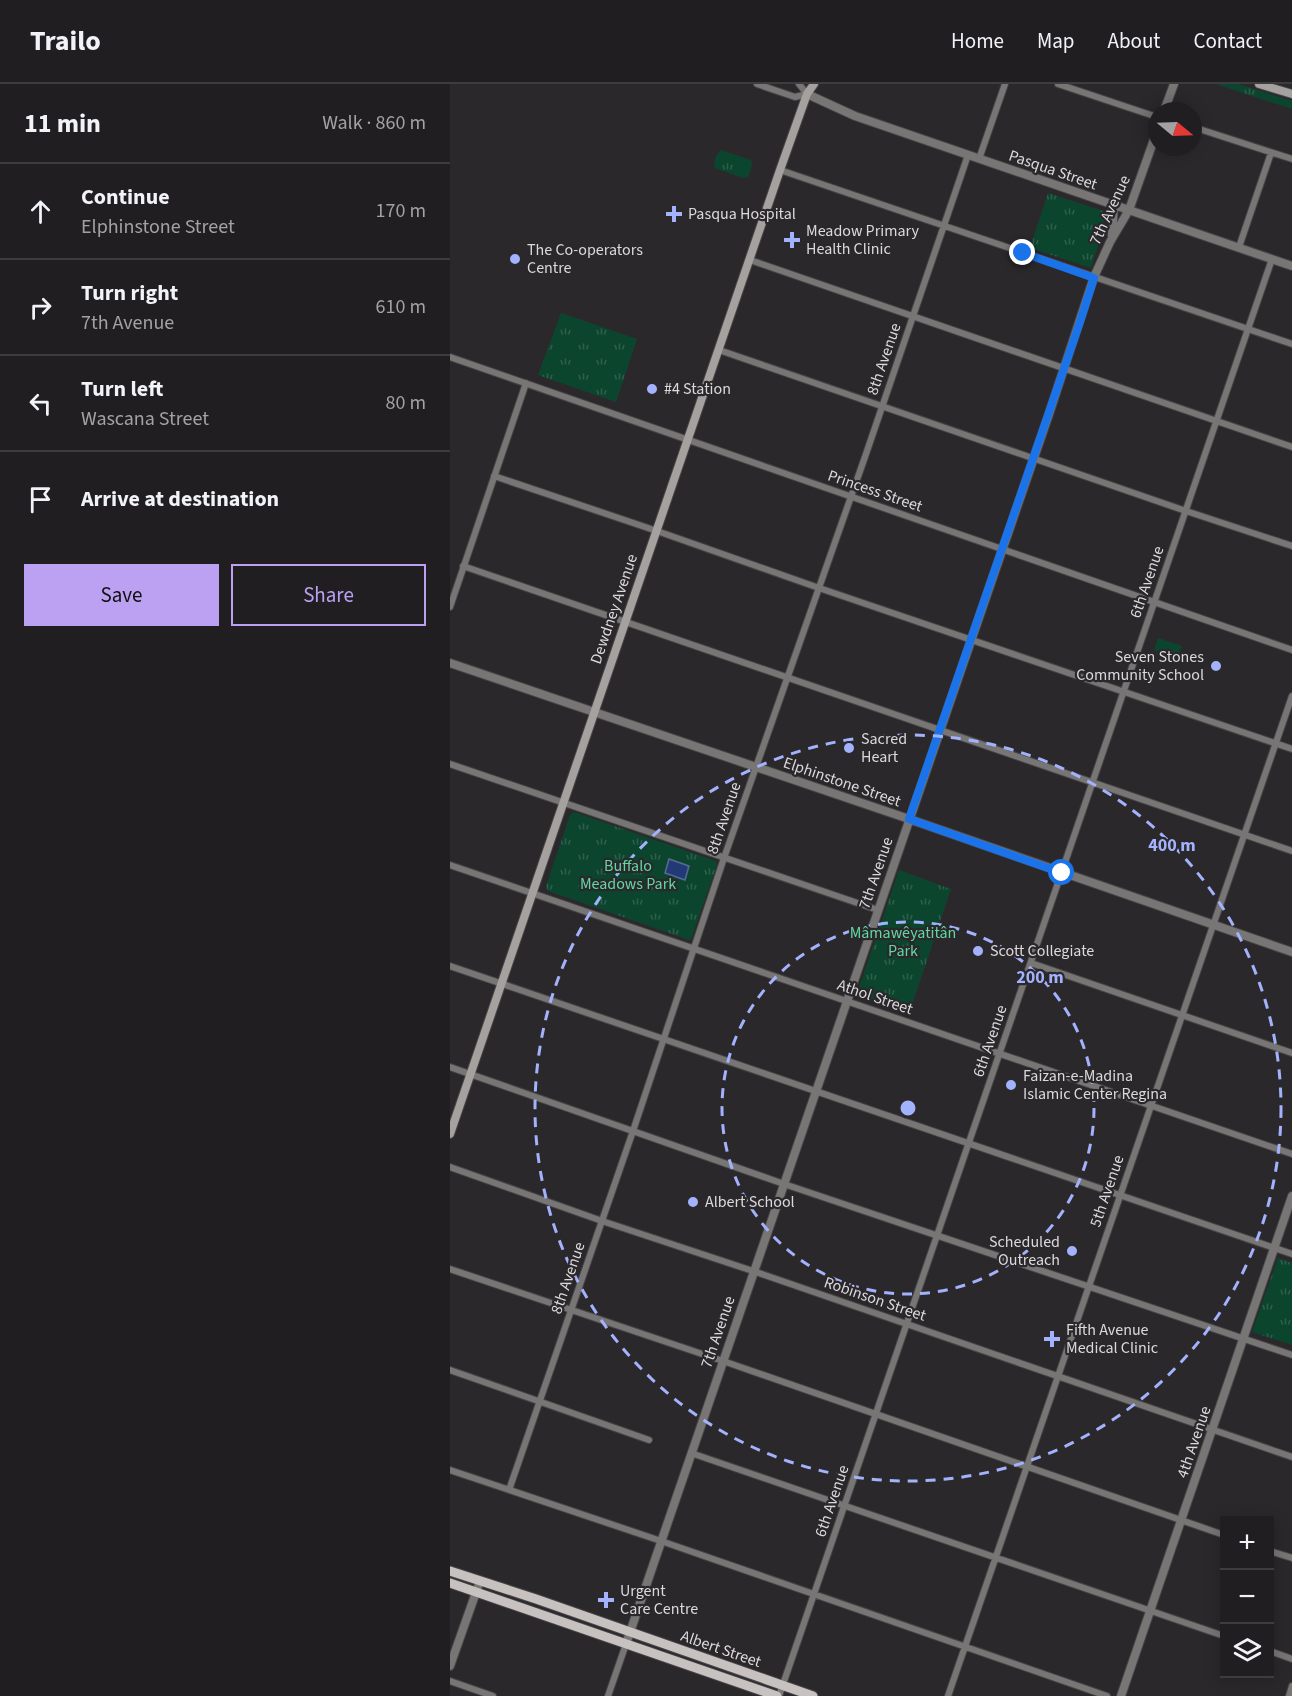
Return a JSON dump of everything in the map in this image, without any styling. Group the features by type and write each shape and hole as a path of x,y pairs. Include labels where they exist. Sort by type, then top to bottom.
{"main road":[{"name":"Dewdney Avenue","path":"807,84 807,94"},
{"name":"Dewdney Avenue","path":"450,1134 780,170 807,94 814,84"},
{"path":"1259,84 1292,94"},
{"name":"Albert Street","path":"450,1571 813,1696"},
{"name":"Albert Street","path":"450,1583 778,1696"}],"street":[{"name":"Pasqua Street","path":"757,84 795,97 807,94"},
{"name":"Pasqua Street","path":"799,84 807,94 855,116 1292,266"},
{"path":"979,159 1005,84"},
{"path":"1058,84 1148,114"},
{"path":"1167,102 1174,84"},
{"path":"1202,130 1292,159"},
{"path":"1239,247 1271,153"},
{"name":"8th Avenue","path":"509,1490 724,858 968,155"},
{"name":"7th Avenue","path":"608,1696 1094,278 1111,239 1129,210 1148,156"},
{"path":"780,170 1292,344"},
{"path":"1111,239 1114,205"},
{"name":"6th Avenue","path":"778,1696 1272,259"},
{"path":"750,260 1292,447"},
{"path":"719,350 1292,546"},
{"name":"Princess Street","path":"450,357 1292,650"},
{"path":"450,607 526,383"},
{"path":"494,476 1292,749"},
{"path":"464,566 1292,852"},
{"name":"Elphinstone Street","path":"450,663 1292,952"},
{"name":"5th Avenue","path":"948,1696 1292,696"},
{"path":"450,764 878,910"},
{"name":"Athol Street","path":"450,865 1292,1154"},
{"path":"1030,963 1292,1053"},
{"path":"450,966 1292,1254"},
{"path":"450,1067 784,1184 1292,1355"},
{"name":"Robinson Street","path":"450,1167 1292,1457"},
{"name":"4th Avenue","path":"1121,1696 1292,1196"},
{"path":"450,1269 1220,1534"},
{"path":"450,1370 649,1440"},
{"path":"691,1453 1220,1635"},
{"path":"450,1470 1107,1696"},
{"path":"1274,1553 1292,1558"},
{"path":"450,1666 480,1581"},
{"path":"1274,1653 1292,1659"},
{"path":"450,1681 493,1696"},
{"path":"1288,1696 1292,1686"}],"green space":[{"path":"1216,84 1238,84 1292,101 1292,109"},
{"path":"721,150 751,160 752,165 748,177 743,178 715,168 715,159"},
{"path":"1048,193 1109,213 1091,268 1030,248"},
{"path":"561,313 637,339 616,402 538,375"},
{"path":"1158,638 1182,646 1177,658 1154,650"},
{"name":"Buffalo Meadows Park","path":"574,812 716,861 717,865 691,939 548,891 546,886 570,815"},
{"name":"Mâmawêyatitân Park","path":"899,870 951,889 909,1014 856,996"},
{"path":"1278,1258 1292,1263 1292,1345 1252,1332"}],"water":[{"path":"669,859 689,866 685,880 665,873"}],"place":[{"name":"Pasqua Hospital","path":"674,214"},
{"name":"Meadow Primary Health Clinic","path":"792,240"},
{"name":"The Co-operators Centre","path":"515,259"},
{"name":"#4 Station","path":"652,389"},
{"name":"Seven Stones Community School","path":"1216,666"},
{"name":"Sacred Heart","path":"849,748"},
{"name":"Scott Collegiate","path":"978,951"},
{"name":"Faizan-e-Madina Islamic Center Regina","path":"1011,1085"},
{"name":"Albert School","path":"693,1202"},
{"name":"Scheduled Outreach","path":"1072,1251"},
{"name":"Fifth Avenue Medical Clinic","path":"1052,1339"},
{"name":"Urgent Care Centre","path":"606,1600"}],"route":[{"path":"1023,253 1094,278 909,819 1062,873"}]}
